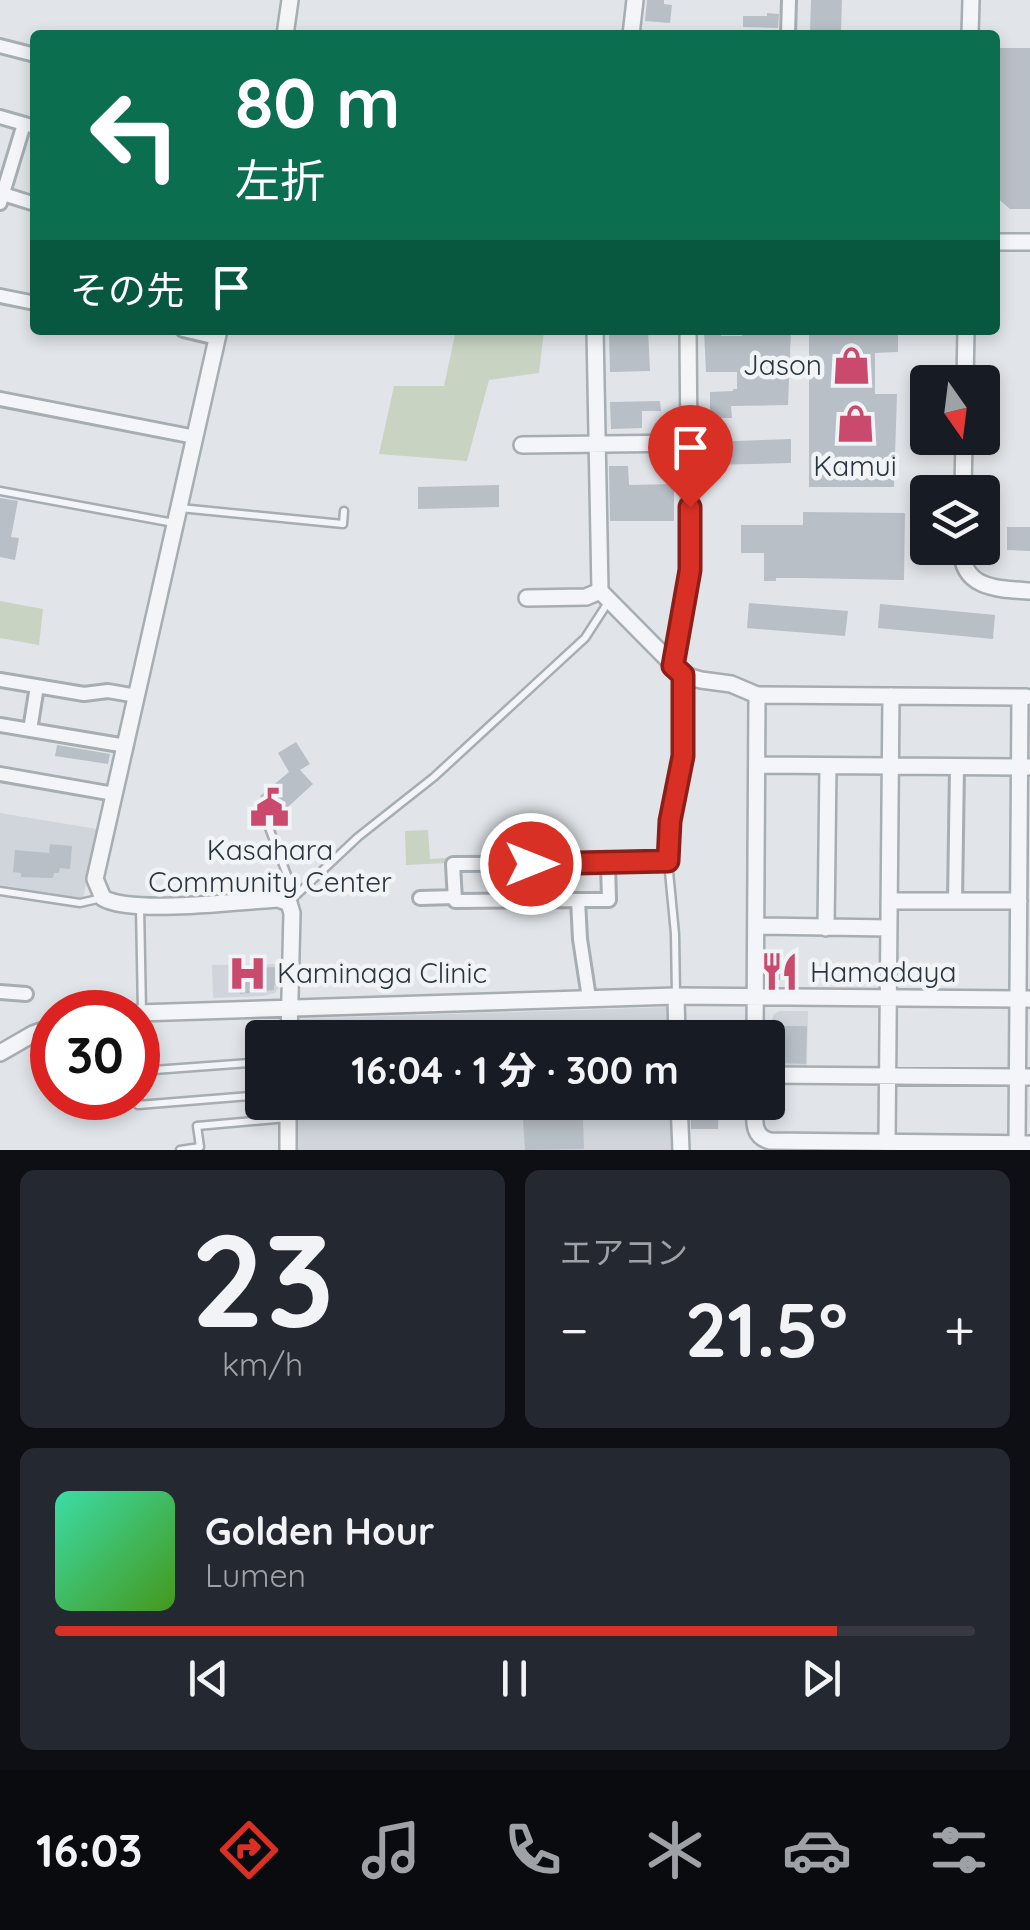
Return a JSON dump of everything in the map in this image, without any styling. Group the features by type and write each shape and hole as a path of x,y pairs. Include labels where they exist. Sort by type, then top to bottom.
{"street":[{"path":"286,30 290,0"},
{"path":"632,30 635,0"},
{"path":"788,0 788,30"},
{"path":"970,0 970,30"},
{"path":"0,46 30,55"},
{"path":"0,117 30,126 1,197 30,203"},
{"path":"1000,242 1030,242"},
{"path":"0,296 30,302"},
{"path":"218,335 95,878 103,898 118,904 278,899 288,903 292,913 290,1020"},
{"path":"595,335 604,596 678,671 758,695 1025,697 1019,901 1024,928 1021,1146 887,1142 804,1146 759,1137 755,1120"},
{"path":"678,671 690,570 688,335"},
{"path":"965,365 966,335"},
{"path":"0,400 195,438"},
{"path":"522,445 689,444"},
{"path":"964,565 977,582 986,586 1030,592"},
{"path":"527,598 604,596"},
{"path":"0,680 84,694 108,691 137,696"},
{"path":"30,730 38,686"},
{"path":"755,1020 758,695"},
{"path":"887,1142 891,696"},
{"path":"0,724 126,746"},
{"path":"758,765 1025,767"},
{"path":"826,928 828,766"},
{"path":"954,901 957,767"},
{"path":"0,774 114,794"},
{"path":"454,897 454,864 668,861"},
{"path":"420,898 609,900 608,864"},
{"path":"578,900 589,998"},
{"path":"889,901 1019,901"},
{"path":"756,926 889,928"},
{"path":"0,992 26,994"},
{"path":"676,996 677,1020"},
{"path":"160,1012 676,996 1024,999"},
{"path":"0,1052 30,1036"},
{"path":"785,1075 1024,1077"},
{"path":"288,1120 288,1150"},
{"path":"680,1120 681,1150"}],"lane":[{"path":"0,491 177,515 343,524 344,511"},
{"path":"288,903 586,638 604,596"},
{"path":"676,996 668,861 670,821 683,756 678,671"},
{"path":"268,825 290,883 288,903"},
{"path":"0,891 80,903 103,898"},
{"path":"140,906 140,990"},
{"path":"160,1070 245,1063"},
{"path":"160,1103 245,1096"},
{"path":"180,1150 200,1148 197,1126 245,1118"}],"shaded area":[{"path":"0,813 97,829 83,898 0,885"},
{"name":"Kaminaga Clinic","path":"283,964 282,982 275,993 213,998 212,965"},
{"path":"667,1007 667,1020 298,1020"},
{"path":"808,1011 807,1066 785,1066 785,1020 772,1020 774,1014"},
{"path":"298,1120 672,1120 673,1150 297,1150"}],"green space":[{"path":"455,335 543,335 539,373 489,380 467,461 379,454 394,386 444,386"},
{"path":"0,601 43,609 39,645 0,638"},
{"path":"428,830 430,859 447,858 447,863 406,865 405,831"}],"building":[{"path":"647,0 664,0 664,4 672,5 670,23 645,21"},
{"path":"811,0 842,0 841,30 810,30"},
{"path":"779,14 778,28 743,27 743,16"},
{"path":"1000,48 1030,48 1030,209 1010,209 1000,200"},
{"path":"609,335 648,335 650,371 610,372"},
{"path":"704,335 791,335 788,405 731,406 732,418 710,418 710,392 737,389 737,372 706,372"},
{"path":"809,335 898,335 898,352 875,353 875,394 897,394 894,487 809,487"},
{"path":"660,401 661,411 642,411 642,428 611,429 610,402"},
{"path":"791,439 791,463 708,465 707,442"},
{"path":"609,466 628,466 629,485 674,484 674,521 610,521"},
{"path":"499,485 499,507 418,509 418,487"},
{"path":"0,498 18,501 11,537 19,538 15,560 0,557"},
{"path":"803,512 905,513 904,580 764,581 764,553 741,553 741,525 803,525"},
{"path":"1007,527 1030,527 1030,551 1007,550"},
{"path":"749,603 848,611 845,636 747,628"},
{"path":"880,604 995,615 993,639 878,628"},
{"path":"296,742 310,764 300,770 313,784 278,816 260,796 289,772 278,753"},
{"path":"57,745 110,754 108,764 55,756"},
{"path":"50,844 72,846 70,869 60,868 53,878 21,877 21,873 13,872 15,850 49,853"},
{"name":"Hamadaya","path":"791,961 790,980 773,977 770,962"},
{"path":"278,967 279,985 274,985 274,990 240,994 239,969"},
{"path":"785,1026 807,1026 806,1064 785,1063"},
{"path":"523,1120 583,1120 584,1149 525,1150"},
{"path":"691,1120 718,1120 718,1129 691,1129"}],"place":[{"name":"Jason","path":"852,365"},
{"name":"Kamui","path":"855,423"},
{"name":"Kasahara Community Center","path":"270,808"},
{"name":"Hamadaya","path":"780,972"},
{"name":"Kaminaga Clinic","path":"247,973"}],"route":[{"path":"531,864 668,861 670,821 683,756 683,675 673,666 690,570 690,507"}]}
